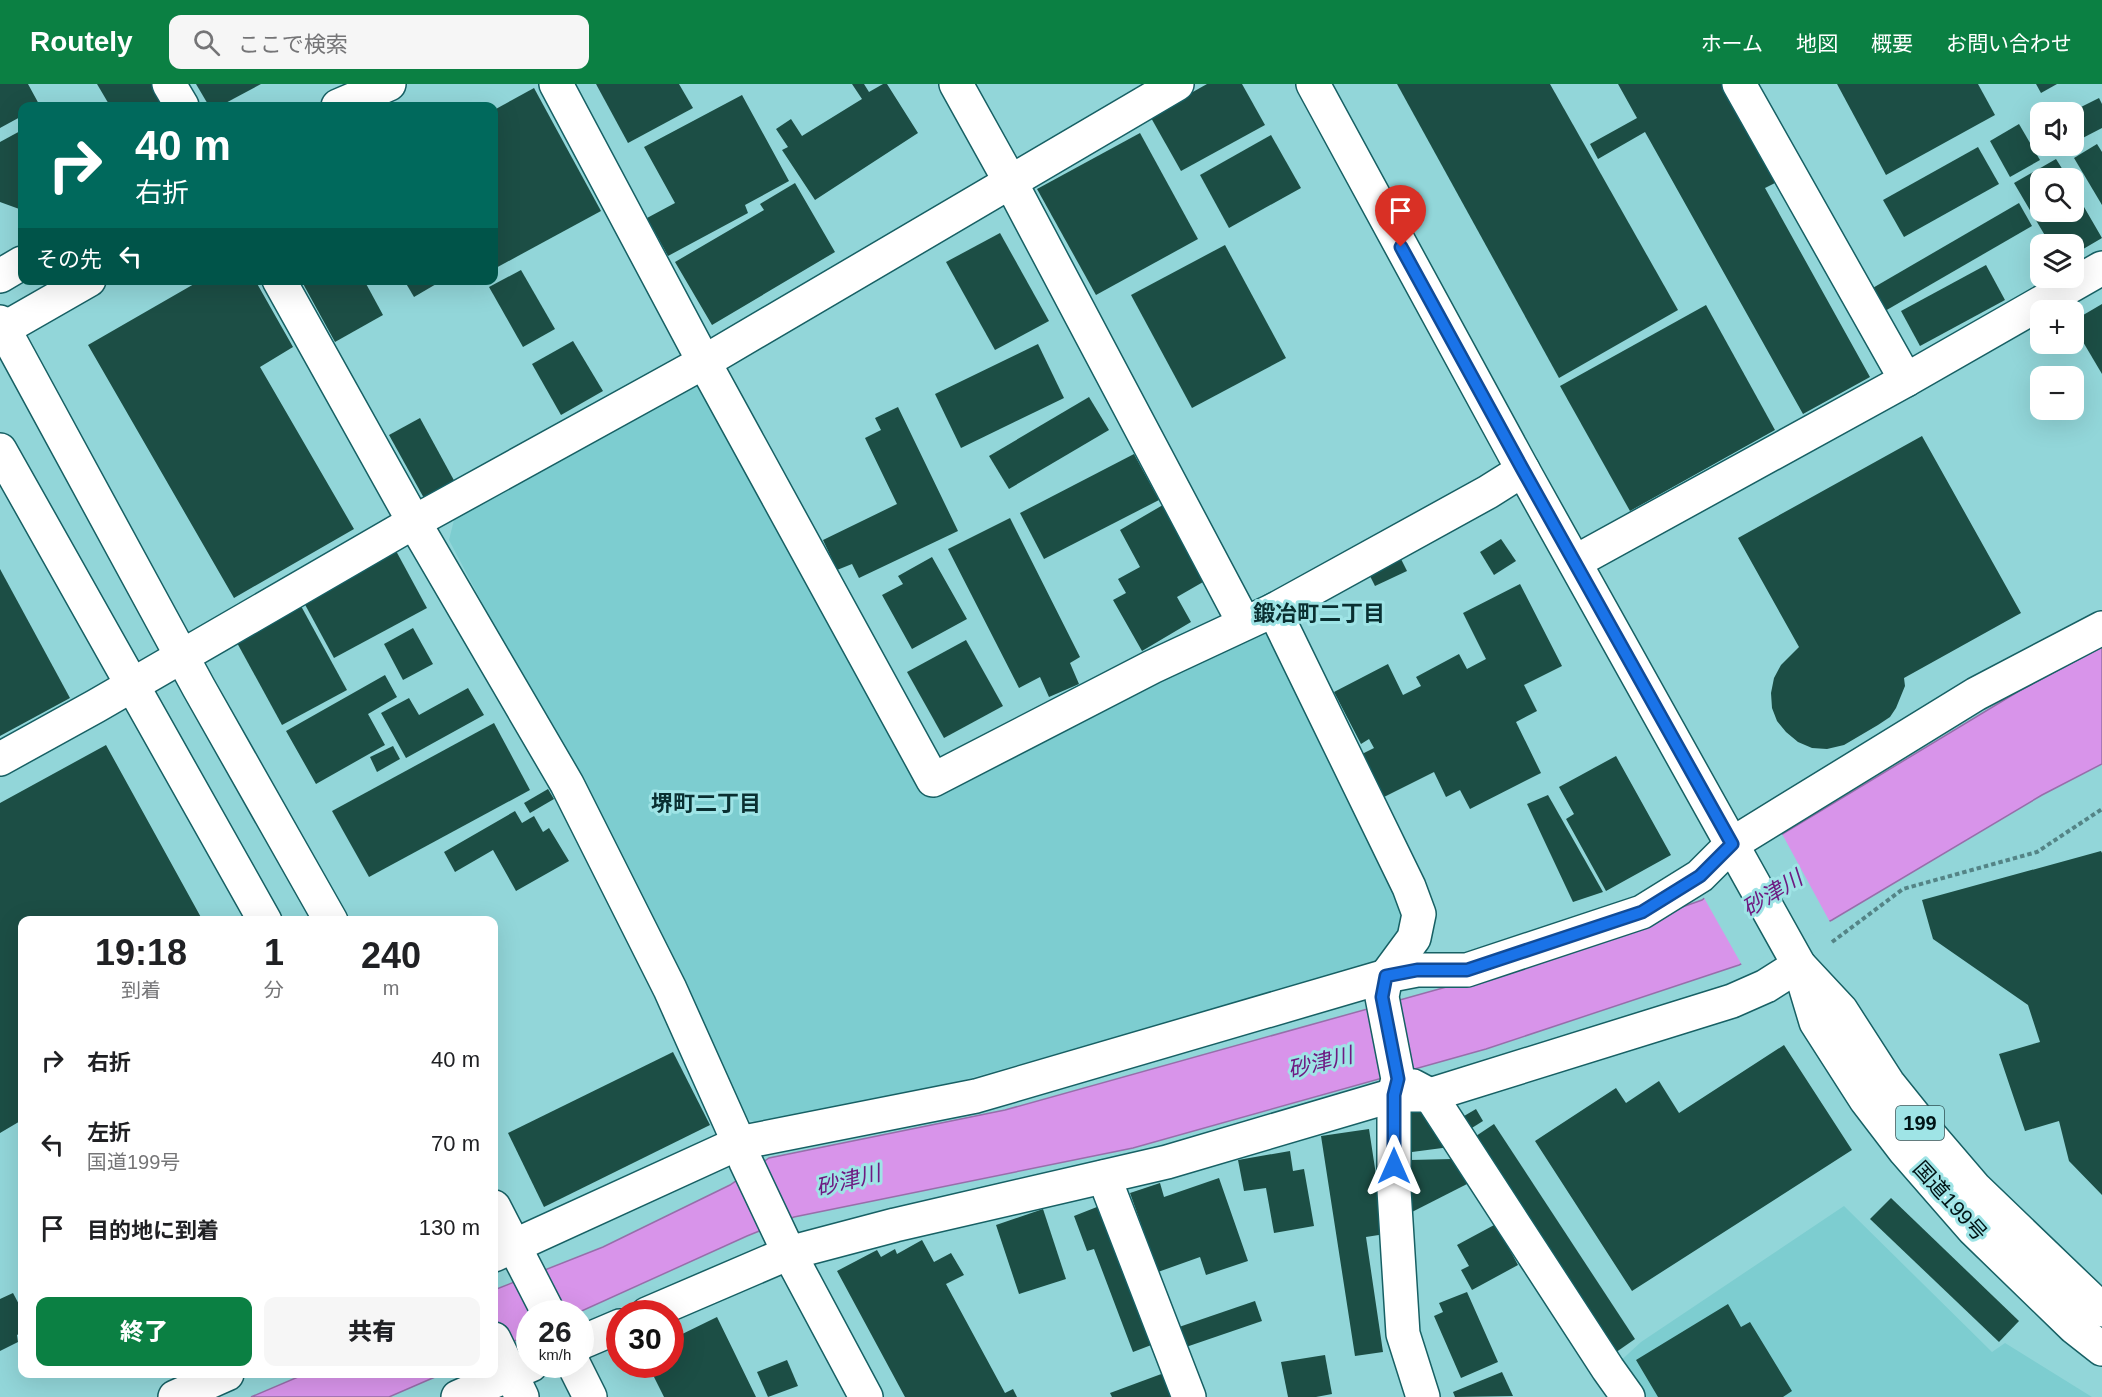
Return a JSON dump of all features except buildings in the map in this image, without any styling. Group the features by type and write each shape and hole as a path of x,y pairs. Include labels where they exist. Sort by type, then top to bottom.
{"main road":[{"path":"169,84 180,102"},
{"path":"347,102 390,84"},
{"path":"365,102 390,84"},
{"path":"556,84 704,362 933,780 1141,672 1274,609 1488,492 1523,470"},
{"path":"956,84 1011,183 1244,623"},
{"path":"0,759 182,657 414,522 704,362 1177,84"},
{"name":"国道199号","path":"1313,84 1523,470 1795,958 1816,1022 1866,1100 1905,1151 1973,1229 2074,1327 2102,1349"},
{"path":"1740,84 1906,380"},
{"path":"0,276 18,265"},
{"path":"1575,562 1906,380 2102,268"},
{"path":"80,285 1,328 182,657 328,916"},
{"path":"282,285 414,522 567,784 670,989 789,1253 866,1397"},
{"path":"0,450 262,916"},
{"path":"1274,609 1409,887 1419,914 1414,938 1384,986 1396,1087 1394,1190 1403,1334 1423,1397"},
{"path":"510,1254 743,1153 976,1096 1384,986 1417,970 1467,970 1642,912 1976,694 2102,628"},
{"path":"680,1300 789,1253 895,1225 1167,1162 1396,1087 1430,1095 1732,1001 1766,986 1795,958"},
{"name":"国道199号","path":"1795,958 1841,1010 1888,1083 1975,1188 2102,1310"},
{"path":"1430,1095 1608,1370 1628,1397"},
{"path":"1104,1177 1189,1397"},
{"path":"498,1219 510,1254 540,1300"},
{"path":"498,1375 512,1367"},
{"path":"175,1397 218,1378"},
{"path":"458,1397 492,1378"},
{"path":"580,1378 590,1397"}],"path":[{"path":"1832,942 1902,889 2037,852 2102,810"}],"shaded area":[{"path":"686,382 706,386 927,796 1268,623 1408,907 1387,961 960,1081 762,1125 745,1118 648,918 449,540 456,512"},
{"path":"1844,1206 1992,1352 2005,1343 2092,1397 1640,1397 1616,1365 1641,1342"}],"water":[{"name":"砂津川","path":"2102,647 2102,764 2042,795 1832,920 1739,965 1486,1049 1133,1148 794,1217 594,1305 594,1300 516,1300 516,1340 498,1349 498,1288 603,1247 730,1185 769,1158 1005,1110 1493,974 1702,900 1784,833 2019,691"},
{"path":"296,1378 433,1378 389,1397 251,1397"}],"pier":[{"path":"1781,832 1831,924 1743,967 1703,896"}],"district":[{"name":"鍛冶町二丁目","path":"1319,613"},
{"name":"堺町二丁目","path":"706,803"}],"route":[{"path":"1394,1166 1394,1095 1398,1079 1382,997 1386,976 1417,970 1467,970 1642,912 1700,876 1732,844 1401,247"}]}
